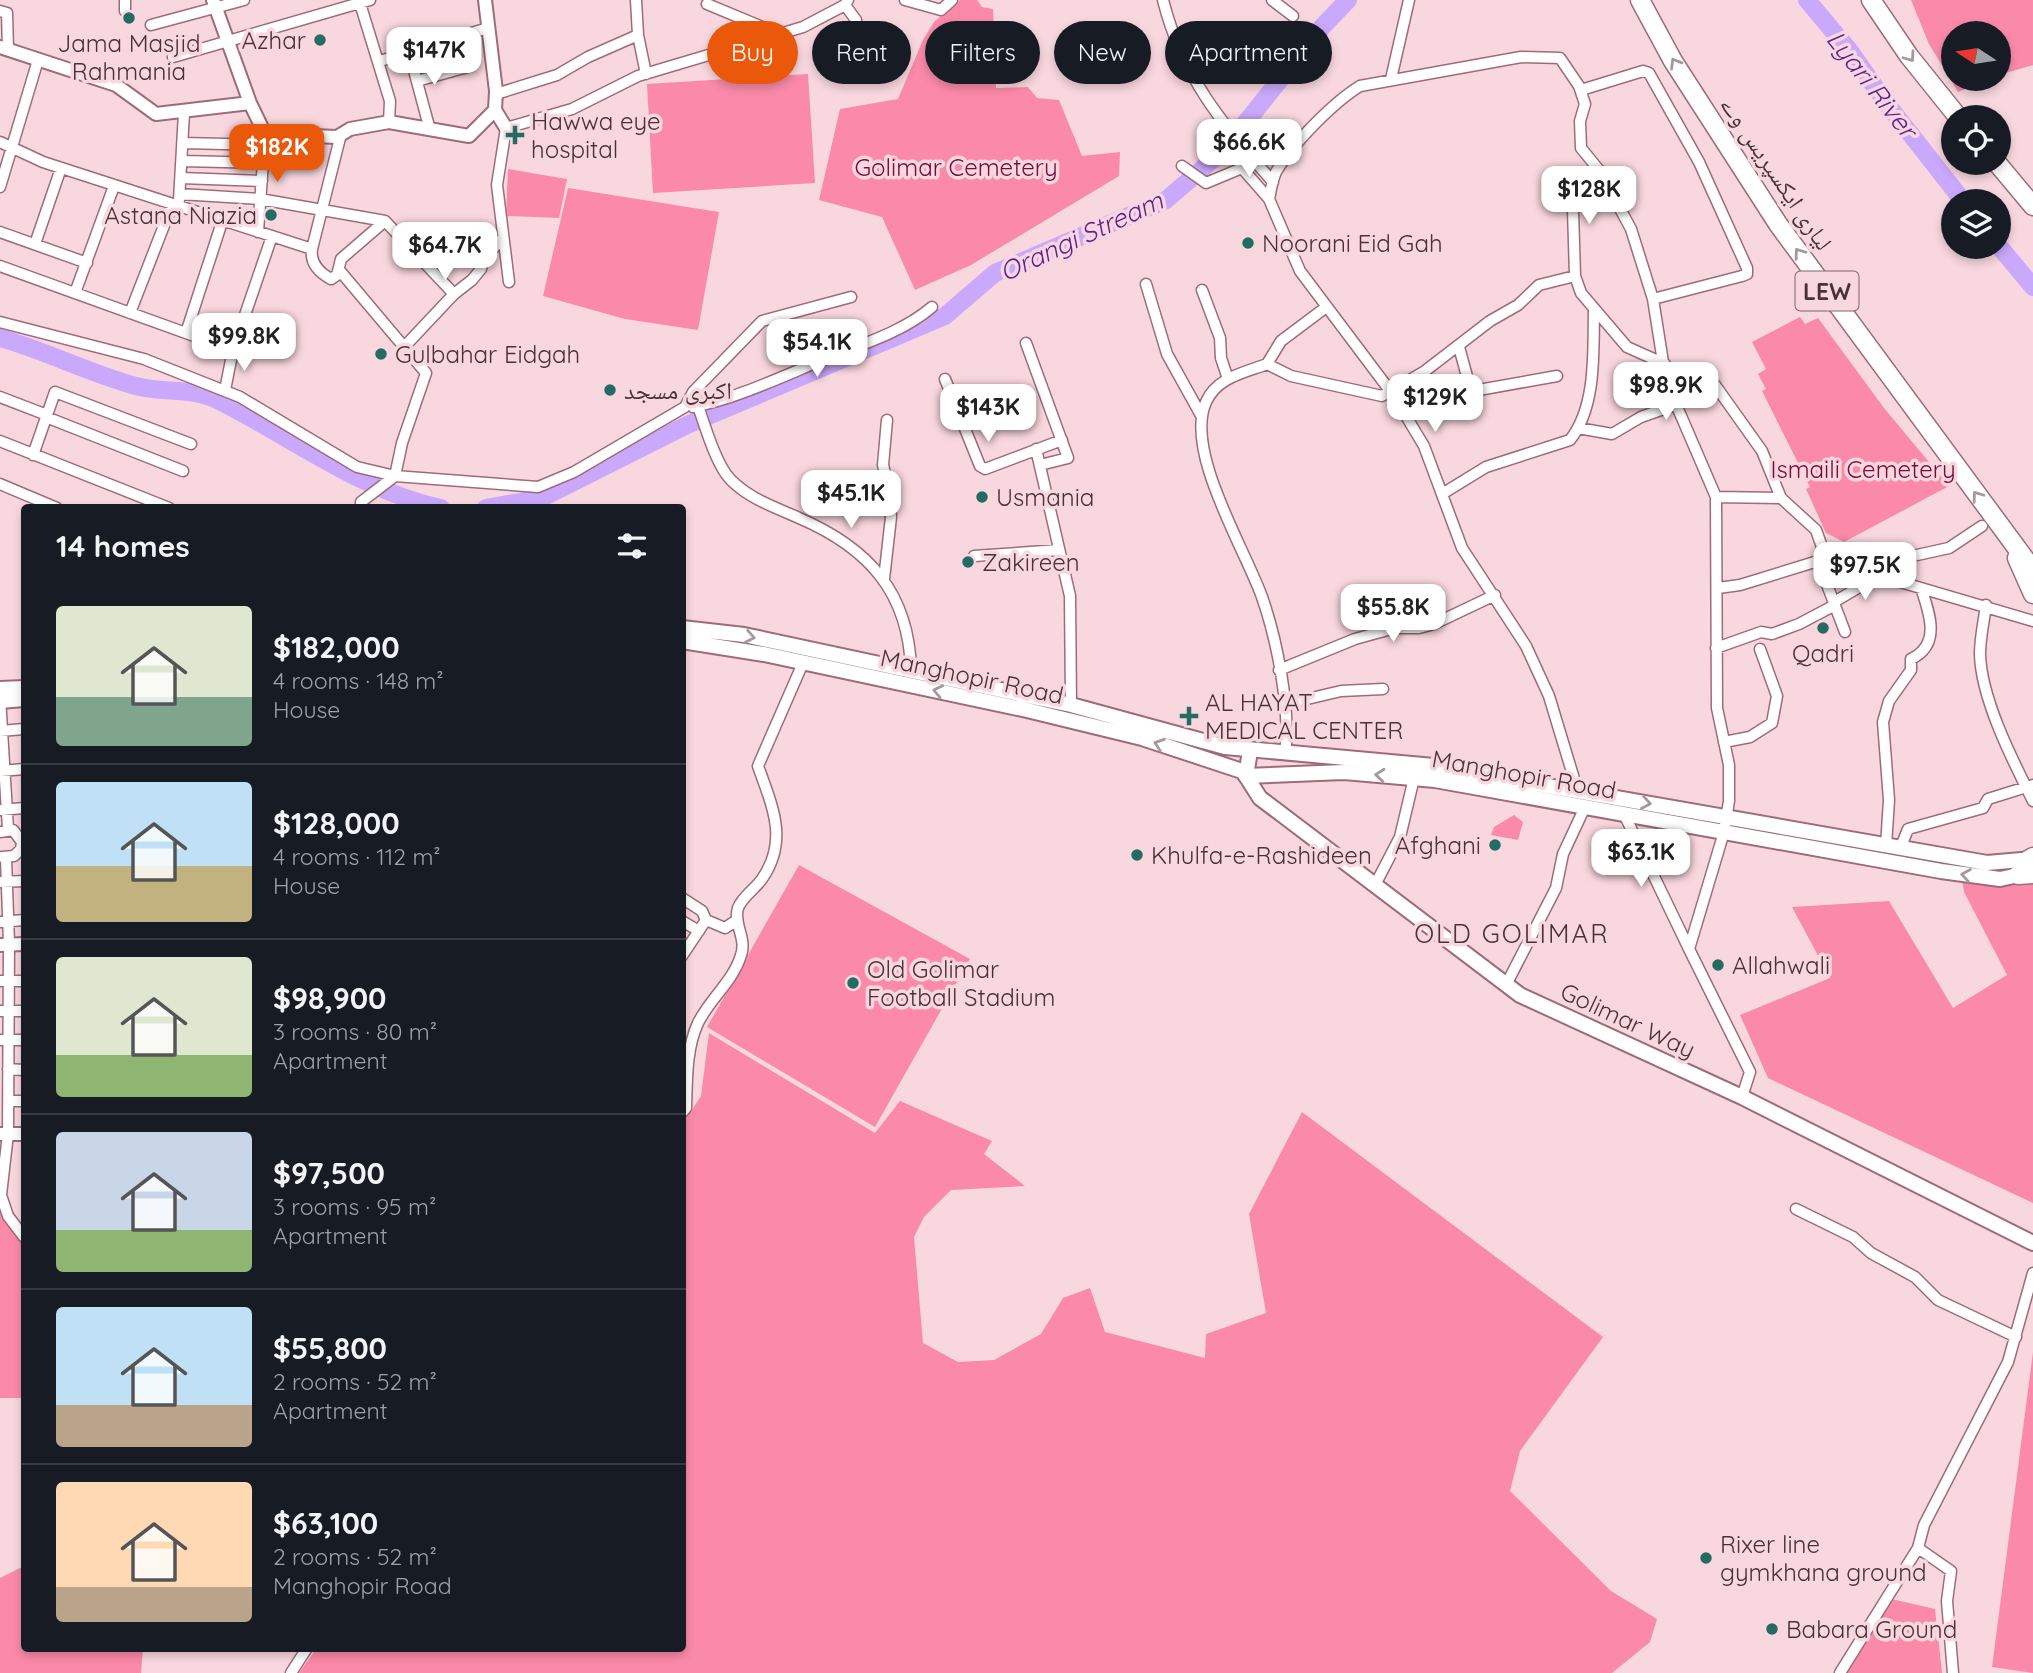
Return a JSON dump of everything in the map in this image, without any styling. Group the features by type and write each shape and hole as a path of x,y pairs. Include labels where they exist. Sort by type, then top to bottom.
{"highway":[{"name":"لیاری ایکسپریس وے","path":"1640,0 1673,61 1778,223 2033,570"},
{"path":"1871,0 1909,56 1948,105"},
{"path":"2007,175 2033,206"},
{"name":"LEW","path":"2008,537 2033,594"}],"main road":[{"name":"Manghopir Road","path":"686,628 744,635 1071,705 1225,747 1285,754 1375,758 1578,792 1986,878 2000,879 2030,866"},
{"name":"Manghopir Road","path":"686,642 803,663 1142,738 1242,771 1246,776 1344,772 1414,778 1624,814 1725,825 1987,863 2030,866"},
{"path":"0,689 21,688"},
{"path":"0,701 21,699"},
{"path":"1246,776 1250,751"},
{"name":"Golimar Way","path":"1246,776 1260,798 1520,995 1742,1097 2033,1243"}],"street":[{"path":"151,25 215,4 244,0"},
{"path":"487,0 496,94 495,110 506,128 497,185 509,282"},
{"path":"636,0 638,35 646,74"},
{"path":"905,0 941,10 952,0"},
{"path":"1163,0 1178,53 1194,84 1273,182"},
{"path":"1272,0 1293,16"},
{"path":"1391,79 1409,0"},
{"path":"173,57 228,43 363,1 390,101 389,122"},
{"path":"798,28 847,3 856,21"},
{"path":"215,4 265,139 258,232"},
{"path":"708,4 748,21"},
{"path":"0,11 7,13 2,48 116,85 156,114 184,113 250,103"},
{"path":"380,61 488,28"},
{"path":"496,94 557,75 588,57 638,35"},
{"path":"409,52 430,130"},
{"path":"506,128 572,110 646,74 707,56"},
{"path":"1269,199 1273,182 1290,152 1348,93 1360,86 1521,57 1548,57 1560,58 1581,90 1585,104 1580,121 1581,148 1600,170 1622,208 1653,299 1666,381 1716,497 1717,708 1728,765 1725,825 1689,949"},
{"path":"0,187 38,60"},
{"path":"417,81 471,66"},
{"path":"1581,90 1643,71 1649,74 1699,162 1747,268 1747,274 1742,276 1653,299"},
{"path":"183,143 337,137 349,129 389,122 469,136 495,110"},
{"path":"130,313 180,194 184,113"},
{"path":"341,134 324,212 312,249 311,257 321,274 331,279 340,271 341,259 385,221"},
{"path":"0,142 61,168 312,249"},
{"path":"182,161 263,163"},
{"path":"1182,166 1206,183 1242,168 1269,199 1300,271 1406,414 1424,446 1462,548 1526,646 1549,696 1578,792"},
{"path":"35,244 61,168"},
{"path":"1572,177 1575,276 1581,293 1627,347 1665,364"},
{"path":"181,178 262,181"},
{"path":"75,293 114,186"},
{"path":"180,194 260,199 385,221 454,294"},
{"path":"186,333 222,222"},
{"path":"0,232 87,263"},
{"path":"225,390 233,350 272,236"},
{"path":"406,345 454,294 472,280 481,268 483,259 502,239"},
{"path":"0,266 233,350"},
{"path":"340,271 406,345 426,373 402,443 395,476 362,504"},
{"path":"1267,364 1291,376 1382,396 1392,393 1459,347 1490,321 1518,305 1539,285 1575,276"},
{"path":"1146,284 1167,354 1184,380 1204,421"},
{"path":"1202,289 1220,338 1221,358 1228,379"},
{"path":"685,407 693,391 762,321 851,296"},
{"path":"0,322 144,359 225,390 259,406 335,456 357,467 395,476 538,487 574,472 685,407 699,406 742,393 917,319 932,307"},
{"path":"1285,754 1286,704 1262,598 1203,454 1205,404 1216,386 1267,364 1281,341 1325,308"},
{"path":"1442,494 1486,467 1570,440 1578,428 1592,374 1594,310"},
{"path":"1026,343 1068,458 1040,465"},
{"path":"1406,414 1474,402 1459,347"},
{"path":"1473,391 1557,376"},
{"path":"945,379 981,466 985,469 1062,440"},
{"path":"1715,385 1762,451 1781,498 1816,530 1845,632"},
{"path":"693,391 711,434 717,460 737,486 760,502 828,532 884,579 907,624 911,670"},
{"path":"33,455 55,392 191,444"},
{"path":"0,397 183,471"},
{"path":"1578,428 1612,434 1641,417 1675,405"},
{"path":"884,579 891,517 889,490 883,465 887,420"},
{"path":"0,441 159,504"},
{"path":"1036,449 1070,597 1071,705"},
{"path":"0,484 48,504"},
{"path":"1716,497 1781,498"},
{"path":"1718,588 1740,585 1823,561 1866,566 1949,548 1982,526"},
{"path":"974,556 1059,550"},
{"path":"1866,566 1921,588 2033,621"},
{"path":"1716,648 1761,632 1772,634 1799,624 1868,582 1886,576"},
{"path":"1893,848 1883,722 1889,701 1911,670 1911,659 1925,652 1930,643 1928,610 1921,588"},
{"path":"1279,670 1355,639 1395,628 1419,628 1434,624 1495,595"},
{"path":"1986,605 1980,655 1985,680 2033,801"},
{"path":"1724,742 1750,737 1772,723 1777,696 1760,649"},
{"path":"686,1108 688,1060 698,1024 741,956 744,938 737,920 738,907 763,877 775,852 778,822 758,766 803,663"},
{"path":"1286,704 1341,691 1383,689"},
{"path":"0,695 4,831 17,833 21,839"},
{"path":"1,731 21,729"},
{"path":"2,771 21,769"},
{"path":"1375,885 1400,837 1414,778"},
{"path":"1893,848 1908,829 1983,808 1988,799 2029,786"},
{"path":"1506,985 1556,888 1563,854 1585,807"},
{"path":"3,809 21,808"},
{"path":"1624,814 1750,1072 1742,1097"},
{"path":"21,848 19,853 3,857 4,1040 8,1101 1,1195 8,1216 21,1233"},
{"path":"3,882 21,881"},
{"path":"686,901 702,911 706,920 724,928 737,920"},
{"path":"686,947 706,920"},
{"path":"686,923 699,931"},
{"path":"8,1069 21,1070"},
{"path":"8,1101 21,1101"},
{"path":"1796,1209 1853,1237 1871,1253 1915,1277 1938,1300 2016,1337"},
{"path":"1840,1673 1918,1548 1924,1525 1993,1397 2016,1337 2033,1273"},
{"path":"1918,1548 1951,1571 1947,1601 1953,1673"},
{"path":"291,1673 304,1652"}],"green space":[{"name":"Golimar Cemetery","path":"960,0 977,0 982,7 993,9 993,21 935,21"},
{"path":"1911,0 2033,0 2033,65 2011,71 2011,21 1941,21 1941,64 1929,44"},
{"name":"Golimar Cemetery","path":"925,37 925,84 1028,87 1037,98 1059,100 1082,156 1120,152 1119,176 971,265 915,290 882,217 819,200 840,109 898,99 904,84 911,84 911,68"},
{"path":"808,74 815,183 653,193 647,84 707,80 707,84 798,84 798,75"},
{"path":"508,169 567,179 559,218 506,216"},
{"path":"568,188 719,212 698,330 625,319 543,296"},
{"name":"Ismaili Cemetery","path":"1800,317 1805,324 1818,318 1884,408 1949,486 1844,542 1826,533 1806,489 1810,487 1762,391 1766,389 1758,374 1766,369 1752,342"},
{"path":"1514,815 1523,822 1518,840 1491,835 1494,827"},
{"path":"799,865 970,959 875,1127 707,1027"},
{"path":"1961,874 2033,874 2033,1203 1768,1078 1740,1015 1830,978 1792,907 1889,901 1953,1008 2007,975 1964,892"},
{"path":"709,1033 875,1133 900,1101 992,1141 984,1154 1025,1186 951,1190 924,1217 914,1237 923,1343 958,1362 994,1360 1041,1334 1063,1298 1090,1288 1105,1332 1205,1358 1206,1334 1266,1313 1249,1214 1302,1112 1603,1337 1520,1451 1510,1491 1611,1591 1657,1619 1650,1642 1612,1673 299,1673 314,1652 686,1652 686,1119 701,1096"},
{"path":"0,1190 21,1224 21,1398 0,1398"},
{"path":"2033,1352 2033,1673 1992,1667"},
{"path":"21,1568 21,1652 143,1652 141,1673 0,1673 0,1578"},
{"path":"1887,1598 1935,1609 1942,1673 1840,1673"}],"waterway":[{"name":"Orangi Stream","path":"508,504 542,498 687,425 945,316 995,273 1166,200 1223,151 1322,27 1348,0"},
{"name":"Lyari River","path":"1807,0 1849,50 1890,108 1954,189"},
{"name":"Lyari River","path":"2010,259 2033,287"},
{"name":"Orangi Stream","path":"0,338 136,386 196,393 215,399 381,489 426,504"}],"place":[{"name":"Jama Masjid Rahmania","path":"129,18"},
{"name":"Azhar","path":"320,40"},
{"name":"Hawwa eye hospital","path":"515,135"},
{"name":"Astana Niazia","path":"271,215"},
{"name":"Noorani Eid Gah","path":"1248,243"},
{"name":"Gulbahar Eidgah","path":"381,354"},
{"name":"اکبری مسجد","path":"610,390"},
{"name":"Usmania","path":"982,497"},
{"name":"Zakireen","path":"968,562"},
{"name":"Qadri","path":"1823,628"},
{"name":"AL HAYAT MEDICAL CENTER","path":"1189,716"},
{"name":"Afghani","path":"1495,845"},
{"name":"Khulfa-e-Rashideen","path":"1137,855"},
{"name":"Allahwali","path":"1718,965"},
{"name":"Old Golimar Football Stadium","path":"853,983"},
{"name":"Rixer line gymkhana ground","path":"1706,1558"},
{"name":"Babara Ground","path":"1772,1629"}],"district":[{"name":"OLD GOLIMAR","path":"1512,933"}]}
